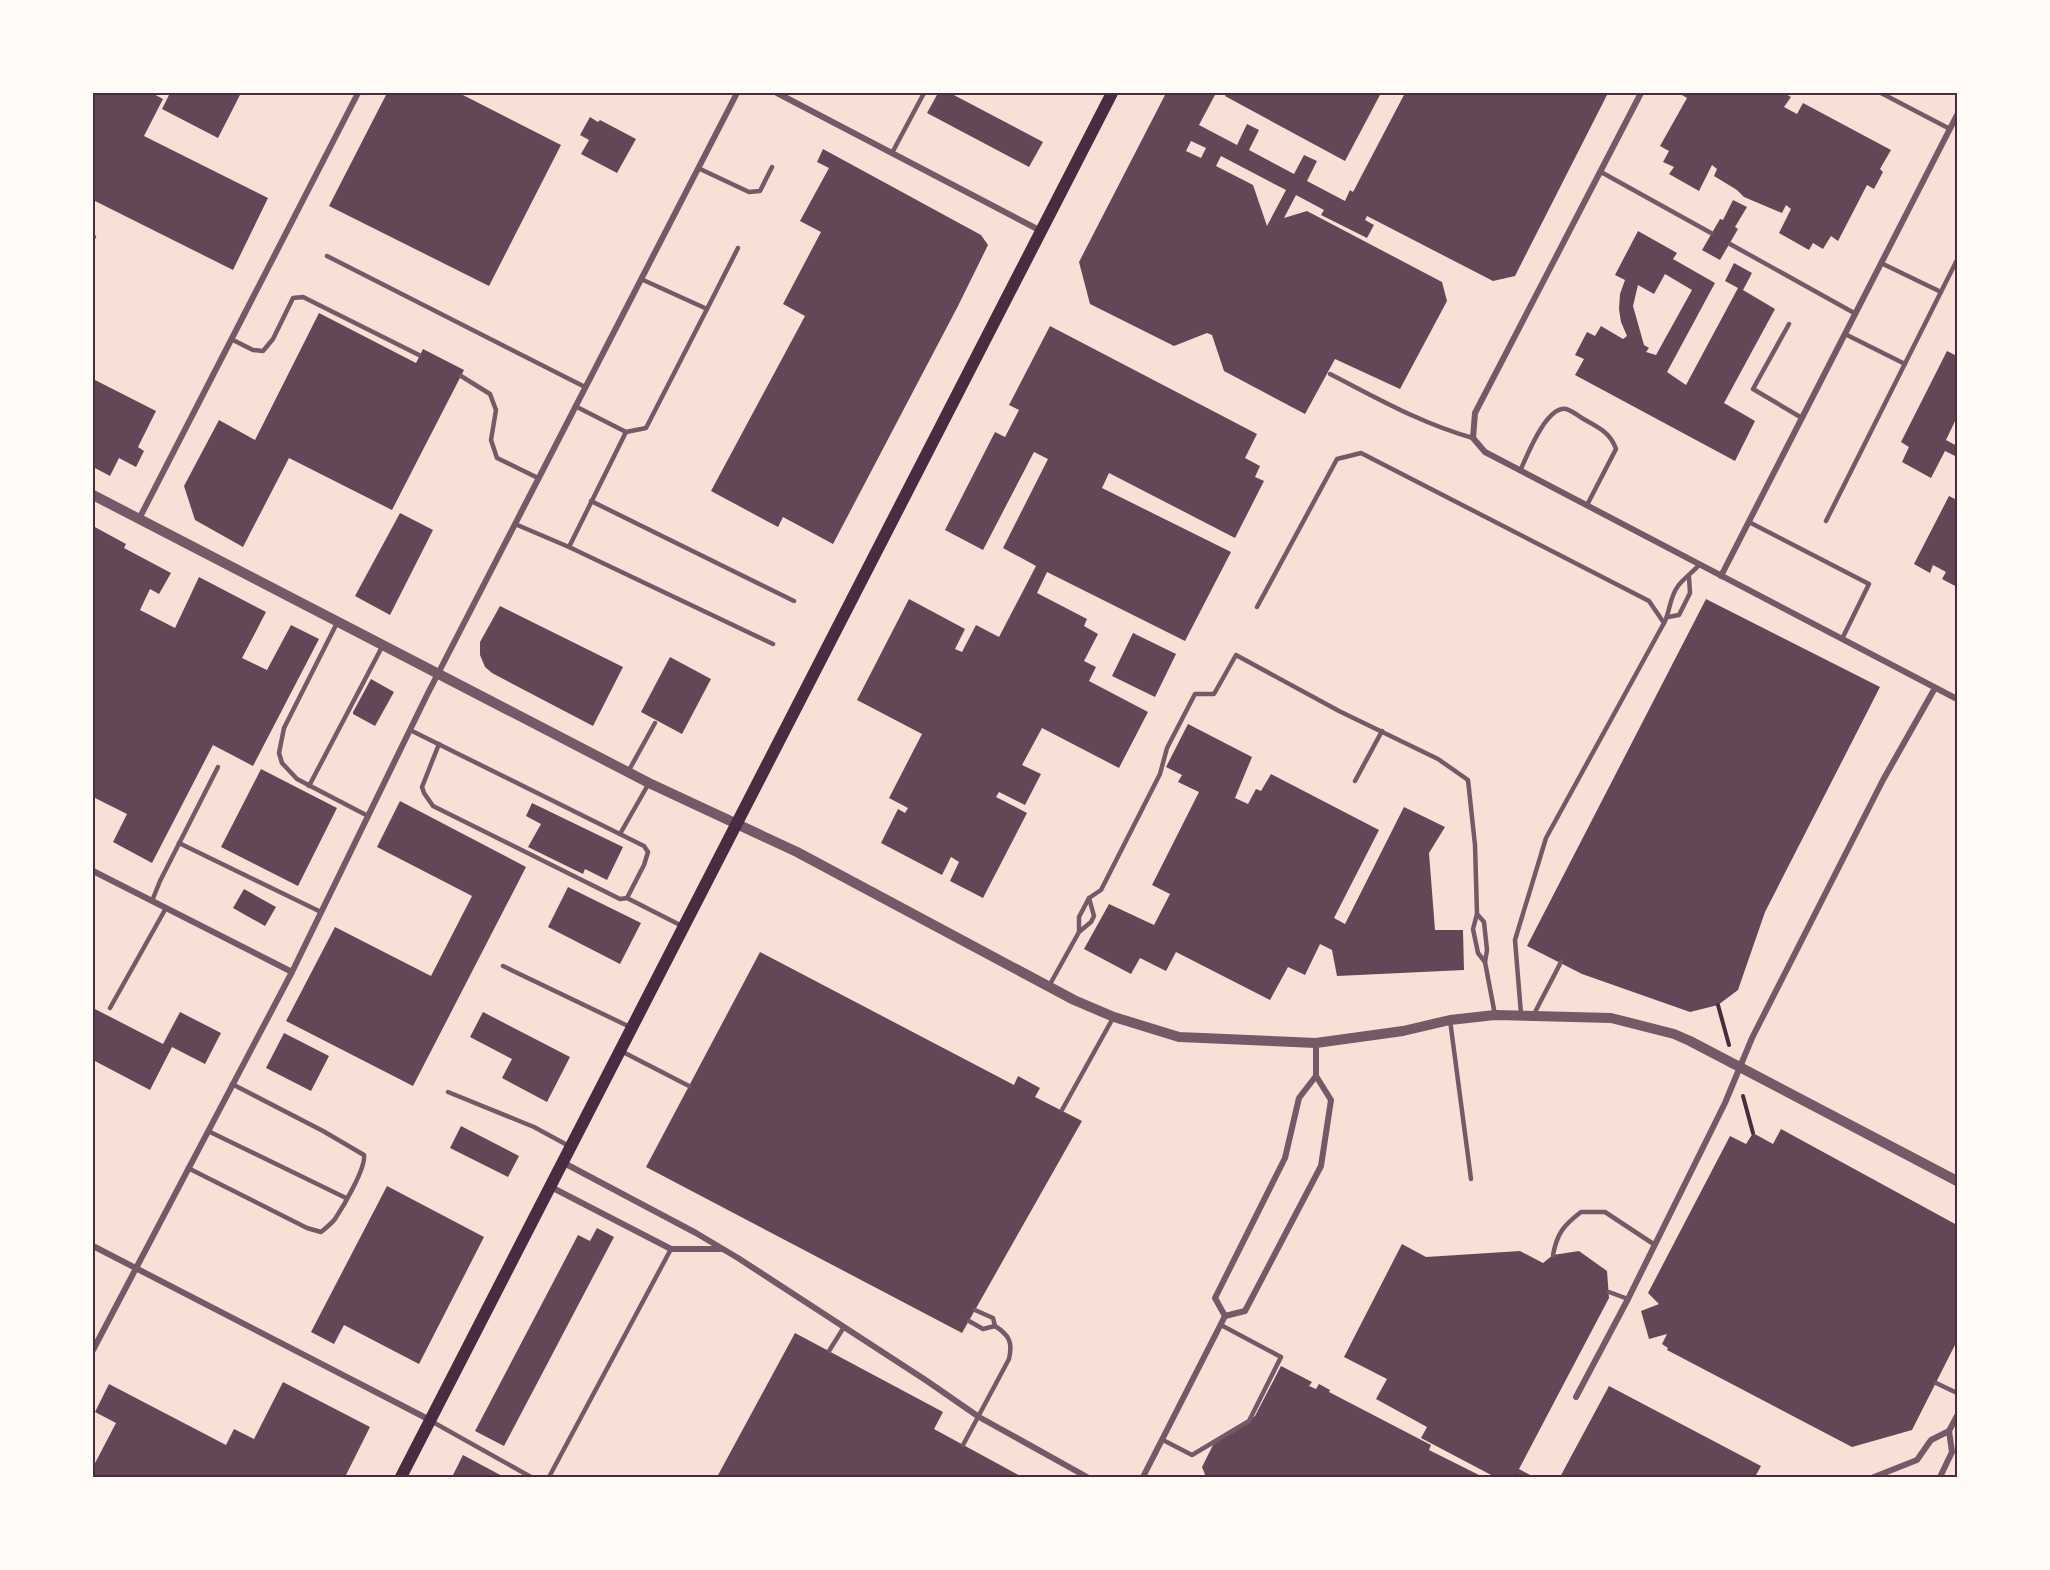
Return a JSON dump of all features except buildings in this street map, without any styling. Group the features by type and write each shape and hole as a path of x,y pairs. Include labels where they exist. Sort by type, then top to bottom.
{"main road":[{"path":"401,1477 1112,93"}],"street":[{"path":"139,519 358,93"},
{"path":"93,1350 292,972 437,675 737,93"},
{"path":"777,93 1041,231"},
{"path":"1641,93 1475,413 1473,438 1485,452 1957,699"},
{"path":"1721,576 1957,115"},
{"path":"93,495 648,783 797,852 1049,987 1114,1017 1179,1037 1316,1043 1403,1031 1450,1020 1496,1015 1611,1018 1674,1034 1957,1181"},
{"path":"1576,1397 1628,1299 1725,1103 1752,1038 1883,780 1935,688"},
{"path":"93,871 292,972"},
{"path":"1225,1316 1245,1311 1321,1166 1331,1100 1316,1076 1316,1043"},
{"path":"1225,1316 1215,1298 1285,1158 1299,1098 1316,1076"},
{"path":"564,1163 696,1233 738,1258 979,1417 1087,1477"},
{"path":"551,1187 671,1249 721,1249"},
{"path":"93,1246 430,1420"},
{"path":"1143,1477 1225,1316"},
{"path":"1940,1477 1952,1452 1953,1427 1957,1416"},
{"path":"1874,1477 1917,1460 1931,1440 1953,1427"}],"lane":[{"path":"892,153 924,93"},
{"path":"1881,93 1950,129"},
{"path":"698,168 749,192 760,191 772,167"},
{"path":"1601,172 1711,233"},
{"path":"1730,244 1856,314"},
{"path":"575,406 626,432 646,428 738,248"},
{"path":"327,256 585,387"},
{"path":"1826,521 1957,260"},
{"path":"1881,263 1941,292"},
{"path":"641,279 707,309"},
{"path":"231,339 254,350 263,351 273,339 293,298 303,297 419,355"},
{"path":"1789,324 1753,389 1802,418"},
{"path":"1845,334 1905,364"},
{"path":"1330,374 1432,425 1473,438"},
{"path":"461,376 490,394 496,410 491,440 497,458 538,478"},
{"path":"1521,471 1543,425 1556,411 1566,409 1601,429 1613,439 1616,449 1587,506"},
{"path":"569,547 626,432"},
{"path":"1257,607 1337,459 1361,453 1649,601 1664,623"},
{"path":"591,501 794,601"},
{"path":"1749,522 1869,584 1842,639"},
{"path":"515,524 569,547 773,644"},
{"path":"1527,1016 1515,940 1546,838 1668,617 1668,607 1678,585 1700,565"},
{"path":"1668,617 1679,615 1690,593 1689,577"},
{"path":"337,621 284,728 279,753 282,762 297,779 368,816"},
{"path":"309,786 383,645"},
{"path":"1079,932 1079,917 1089,898 1101,890 1160,774 1167,748 1195,694 1214,694 1236,655 1438,759 1468,780 1477,914 1473,928 1478,953 1485,962"},
{"path":"628,772 655,723"},
{"path":"410,730 644,846 648,852 644,865 627,898"},
{"path":"1355,781 1382,731"},
{"path":"439,744 422,787 433,806 620,899 627,898 684,927"},
{"path":"152,901 218,767"},
{"path":"620,834 648,783"},
{"path":"179,843 321,912"},
{"path":"1049,987 1079,932 1091,922 1094,916 1089,898"},
{"path":"110,1008 165,908"},
{"path":"1477,914 1484,922 1487,950 1485,962 1496,1015"},
{"path":"1527,1016 1561,962"},
{"path":"503,966 633,1028"},
{"path":"1062,1110 1114,1017"},
{"path":"1450,1020 1471,1179"},
{"path":"621,1051 689,1086"},
{"path":"188,1168 307,1228 321,1232 334,1220 365,1162 364,1155 232,1084"},
{"path":"448,1092 534,1127 572,1148"},
{"path":"208,1131 346,1198"},
{"path":"1553,1255 1556,1242 1565,1225 1581,1212 1605,1212 1655,1245"},
{"path":"549,1477 671,1249"},
{"path":"1609,1292 1628,1299"},
{"path":"963,1445 1010,1359 1012,1349 1011,1341 1006,1333 995,1326 993,1318 975,1310"},
{"path":"969,1321 983,1329 995,1326"},
{"path":"1163,1440 1192,1455 1249,1421 1281,1357 1221,1325"},
{"path":"829,1351 844,1327"},
{"path":"1936,1383 1957,1393"},
{"path":"430,1420 531,1477"}]}
